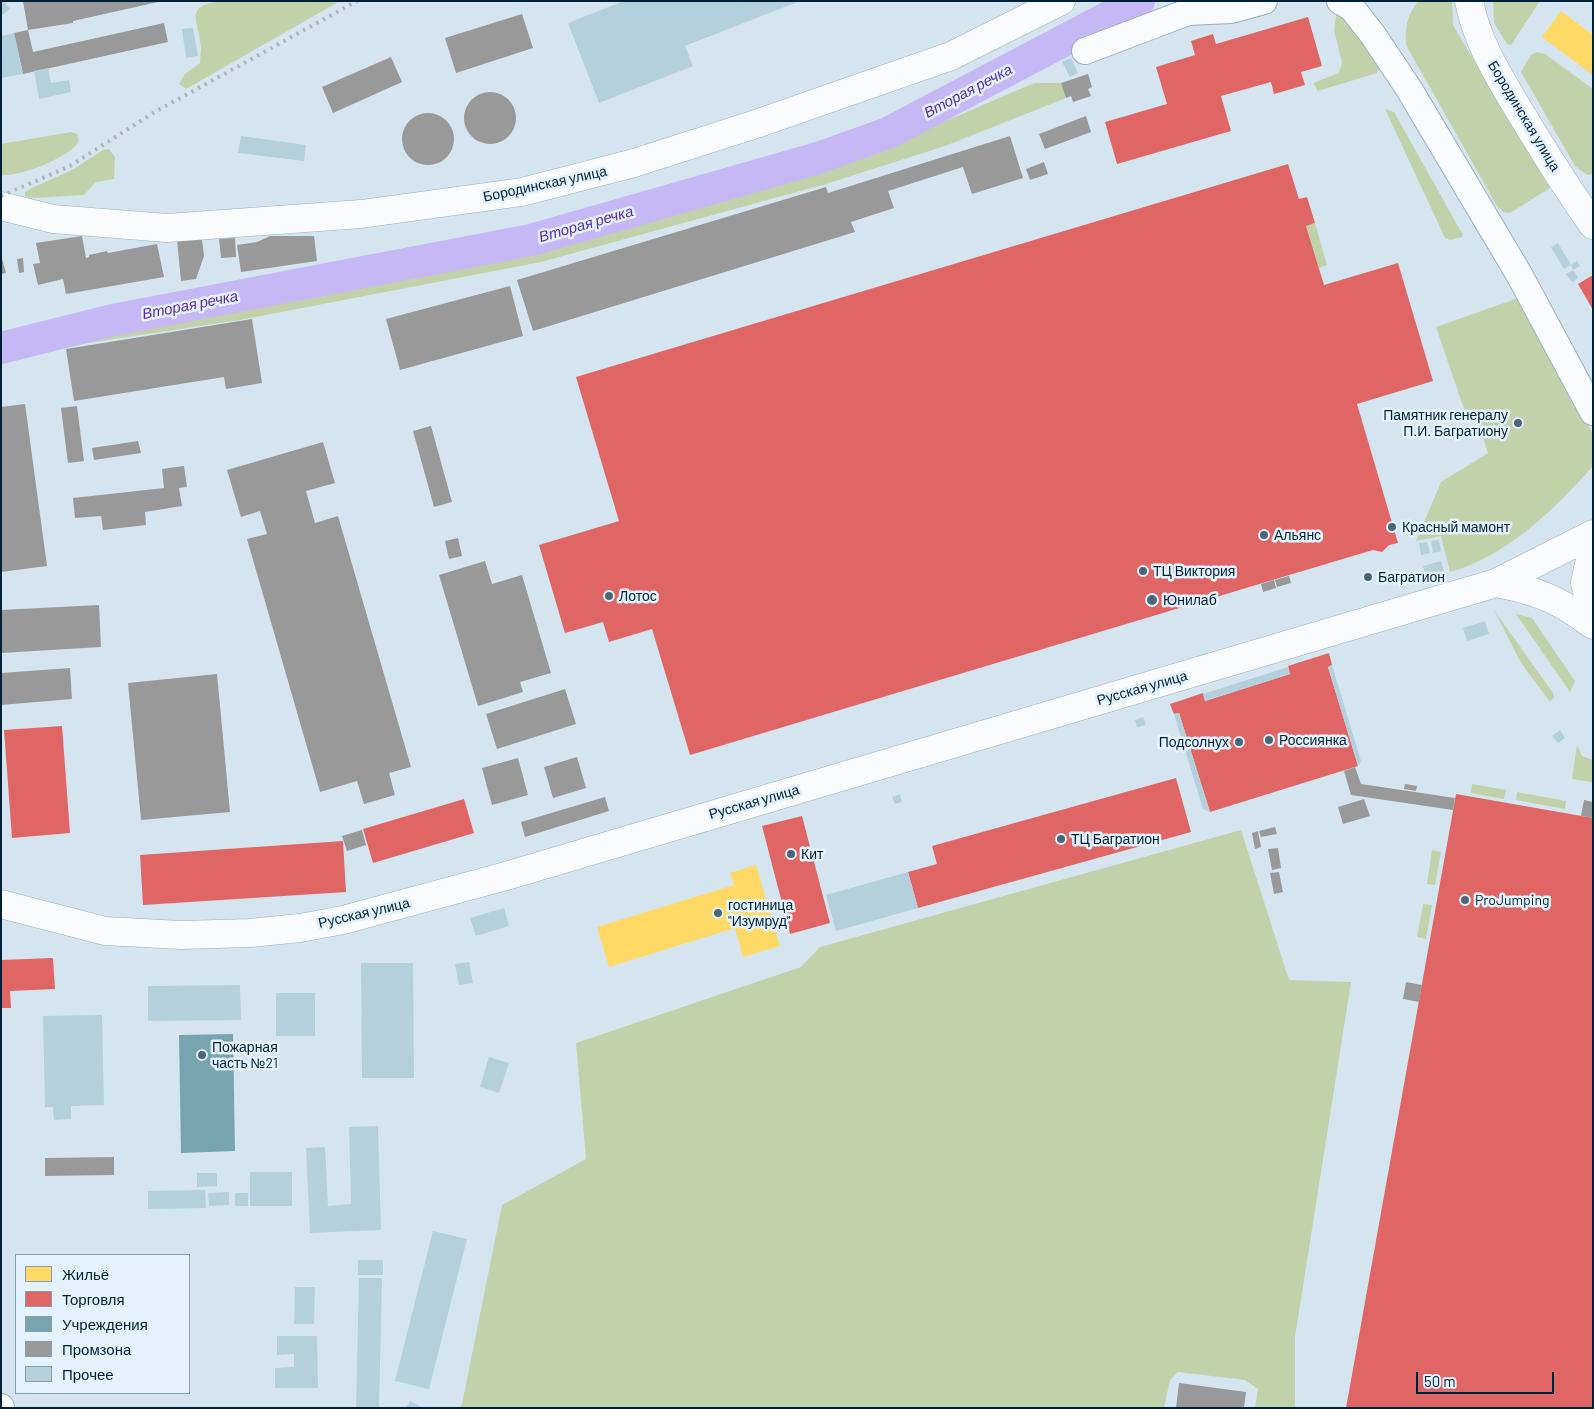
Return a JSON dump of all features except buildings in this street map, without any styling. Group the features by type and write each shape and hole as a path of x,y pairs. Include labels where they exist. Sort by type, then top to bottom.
{"main road":[{"name":"Бородинская улица","path":"1,206 53,219 166,228 361,214 522,192 634,164 951,56 1061,1"},
{"name":"Бородинская улица","path":"1469,1 1474,24 1484,51 1531,130 1593,225"},
{"name":"Русская улица","path":"1,904 101,931 131,934 250,933 300,928 343,920 516,873 1496,583 1593,534"},
{"path":"1593,545 1585,583 1593,615"},
{"name":"Русская улица","path":"1496,583 1540,593 1566,604 1593,625"}],"street":[{"path":"1085,51 1188,12 1231,10 1264,1"},
{"path":"1340,1 1352,8 1374,35 1409,89 1523,280 1593,412"}],"green space":[{"path":"224,1 340,1 186,89 179,84 185,74 200,63 201,47 196,21 198,10 211,3"},
{"path":"1418,1 1452,1 1453,25 1550,188 1510,213 1503,212 1497,206 1406,45 1406,33 1411,11"},
{"path":"1493,1 1540,1 1511,45 1507,44 1494,23"},
{"path":"1337,11 1364,41 1379,68 1377,73 1318,91 1313,83 1339,73 1342,62 1334,30"},
{"path":"1537,52 1545,54 1593,89 1592,174 1587,175 1575,166 1521,72 1531,55"},
{"path":"1034,83 1061,83 1066,98 945,146 826,184 541,262 240,320 41,350 46,342 530,252 824,168 899,141"},
{"path":"1385,109 1394,112 1463,235 1462,237 1450,240 1445,238"},
{"path":"71,132 77,134 78,142 63,155 30,170 1,175 1,144"},
{"path":"109,149 115,157 114,179 96,182 84,195 31,198 25,196 25,192 30,189 72,170 103,150"},
{"path":"1315,223 1327,265 1319,268 1306,226"},
{"path":"1521,297 1593,434 1593,466 1563,498 1529,529 1491,555 1471,565 1450,572 1441,536 1416,541 1441,482 1488,453 1475,414 1466,415 1436,327"},
{"path":"1494,610 1553,693 1554,697 1550,702 1521,663"},
{"path":"1516,614 1532,618 1575,681 1570,692"},
{"path":"1577,745 1582,756 1593,760 1592,782 1572,779"},
{"path":"1472,784 1506,790 1504,799 1471,793"},
{"path":"1517,792 1566,801 1565,809 1516,800"},
{"path":"1241,830 1289,980 1351,982 1295,1337 1295,1408 1255,1408 1258,1389 1245,1380 1178,1372 1170,1380 1164,1408 459,1408 462,1404 502,1205 586,1159 576,1043 801,967 820,947"},
{"path":"1432,850 1441,852 1435,885 1427,884"},
{"path":"1423,904 1432,905 1426,939 1417,937"}],"waterway":[{"name":"Вторая речка","path":"1,348 113,320 531,240 818,158 888,133 1139,1"}],"railway":[{"path":"1,196 70,166 153,113 357,1"}],"place":[{"name":"Памятник генералу П.И. Багратиону","path":"1518,423"},
{"name":"Красный мамонт","path":"1392,527"},
{"name":"Альянс","path":"1264,535"},
{"name":"ТЦ Виктория","path":"1143,571"},
{"name":"Багратион","path":"1368,577"},
{"name":"Лотос","path":"609,596"},
{"name":"Юнилаб","path":"1152,600"},
{"name":"Россиянка","path":"1269,740"},
{"name":"Подсолнух","path":"1239,742"},
{"name":"ТЦ Багратион","path":"1061,839"},
{"name":"Кит","path":"791,854"},
{"name":"ProJumping","path":"1465,900"},
{"name":"гостиница \"Изумруд\"","path":"718,913"},
{"name":"Пожарная часть №21","path":"202,1055"}]}
